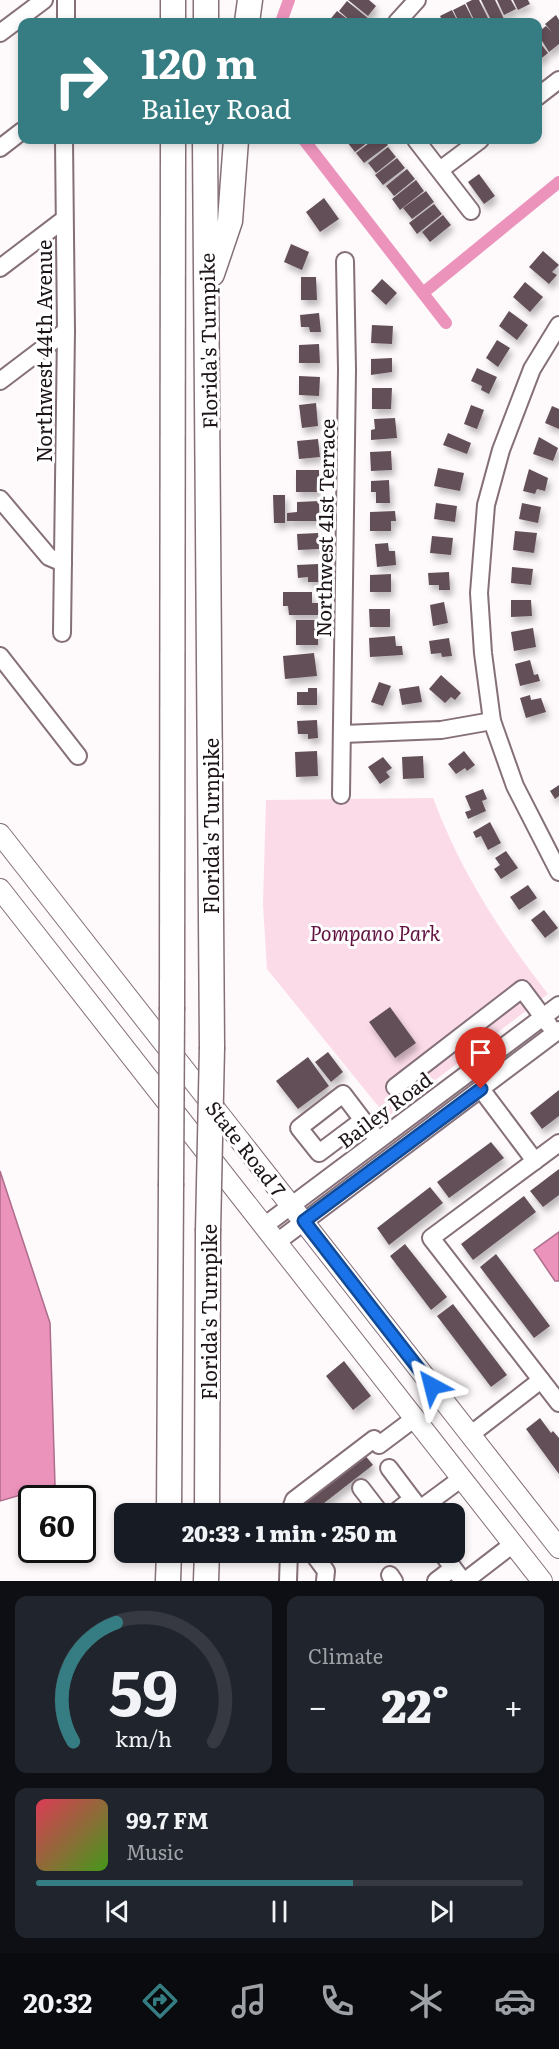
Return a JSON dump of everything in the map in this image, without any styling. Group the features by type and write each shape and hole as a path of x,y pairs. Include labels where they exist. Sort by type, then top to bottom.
{"highway":[{"path":"173,0 173,18"},
{"path":"206,0 206,18"},
{"path":"248,18 250,0"},
{"name":"Florida's Turnpike","path":"169,1503 173,144"},
{"name":"Florida's Turnpike","path":"205,144 212,1047 208,1231 207,1503"},
{"path":"207,288 230,221 236,144"},
{"path":"168,1581 169,1563"},
{"path":"206,1581 207,1563"}],"main road":[{"name":"State Road 7","path":"0,834 559,1548"},
{"name":"State Road 7","path":"0,889 542,1581"}],"street":[{"path":"20,18 44,0"},
{"path":"66,0 66,18"},
{"path":"400,18 417,0"},
{"path":"0,33 18,20"},
{"path":"542,93 559,80"},
{"path":"0,148 18,134"},
{"name":"Northwest 44th Avenue","path":"62,633 66,331 64,144"},
{"path":"419,144 471,211"},
{"path":"440,170 475,144"},
{"path":"0,268 63,220"},
{"name":"Northwest 41st Terrace","path":"341,795 347,370 345,261"},
{"path":"555,330 532,369 501,450 486,505 479,593 483,652 492,721 515,786 559,872"},
{"path":"0,381 66,331"},
{"path":"0,499 49,557 63,563"},
{"path":"0,656 78,756"},
{"path":"342,734 441,730 492,721"},
{"path":"277,1242 557,1032 522,989 395,1087"},
{"name":"Bailey Road","path":"264,1226 559,1005"},
{"path":"481,1089 535,1161"},
{"path":"363,1120 378,1140"},
{"path":"559,1143 431,1238 559,1403"},
{"path":"470,1435 541,1380"},
{"path":"293,1503 374,1439 379,1445 415,1418"},
{"path":"389,1468 415,1503"},
{"path":"424,1503 462,1478"},
{"path":"361,1488 369,1503"},
{"path":"436,1581 460,1577 513,1544"},
{"path":"288,1581 289,1563"},
{"path":"320,1563 326,1571 325,1581"},
{"path":"449,1563 460,1577"}],"green space":[{"name":"Pompano Park","path":"433,798 456,851 497,924 548,994 387,1117 267,969 263,904 266,800"}],"shaded area":[{"path":"0,1171 50,1323 55,1485 18,1485 18,1496 0,1501"},
{"path":"559,1232 559,1281 555,1281 534,1250"}],"building":[{"path":"348,0 369,0 376,6 368,16"},
{"path":"479,0 488,18 473,18 466,3"},
{"path":"481,0 495,0 504,18 490,18"},
{"path":"497,0 511,0 516,9 504,15"},
{"path":"513,0 528,0 530,4 518,10"},
{"path":"347,1 368,18 347,18 339,11"},
{"path":"465,4 472,18 457,18 453,10"},
{"path":"452,10 456,18 441,18 440,16"},
{"path":"337,11 346,18 331,18"},
{"path":"556,15 559,20 559,44 549,52 542,41 542,29 546,26 552,32 545,24"},
{"path":"542,45 548,53 542,58"},
{"path":"349,144 366,144 355,152"},
{"path":"368,144 388,145 364,163 356,153"},
{"path":"388,147 396,157 376,173 368,163"},
{"path":"397,158 405,168 383,185 375,175"},
{"path":"407,169 415,179 394,196 386,186"},
{"path":"479,174 495,196 484,204 468,182"},
{"path":"416,180 424,191 400,210 392,199"},
{"path":"426,191 434,202 412,219 403,208"},
{"path":"324,198 339,219 320,232 306,212"},
{"path":"434,204 442,214 417,234 409,223"},
{"path":"443,215 451,225 430,242 422,232"},
{"path":"291,244 309,252 302,270 284,262"},
{"path":"543,251 559,265 552,272 557,275 549,284 529,267"},
{"path":"301,277 316,277 317,300 301,300"},
{"path":"382,279 397,293 386,305 371,291"},
{"path":"525,282 543,297 530,312 513,297"},
{"path":"509,311 528,325 517,340 499,326"},
{"path":"319,313 321,332 310,332 309,327 301,327 300,315"},
{"path":"372,325 393,326 392,344 371,343"},
{"path":"497,340 510,348 498,367 486,358"},
{"path":"319,344 320,363 299,363 299,345"},
{"path":"392,358 392,372 371,375 371,359"},
{"path":"477,368 497,377 489,394 481,390 482,386 471,381"},
{"path":"299,376 320,377 319,396 299,395"},
{"path":"372,388 392,388 391,409 372,409"},
{"path":"316,403 318,426 302,428 299,405"},
{"path":"471,405 484,410 477,429 464,424"},
{"path":"552,406 559,409 559,429 545,423"},
{"path":"395,418 397,438 371,440 371,430 375,429 374,419"},
{"path":"448,433 471,443 467,454 443,445"},
{"path":"539,437 558,448 553,461 533,454"},
{"path":"318,439 320,457 299,459 297,441"},
{"path":"391,451 392,470 371,471 370,452"},
{"path":"438,468 464,473 460,491 434,486"},
{"path":"529,469 548,478 545,491 537,489 535,494 523,491"},
{"path":"296,470 319,470 319,492 296,492"},
{"path":"389,480 390,503 376,503 376,492 371,492 371,481"},
{"path":"273,495 285,495 285,523 274,523"},
{"path":"319,501 319,521 287,521 287,513 297,512 297,502"},
{"path":"436,503 457,506 455,522 434,519"},
{"path":"522,503 541,507 538,523 519,519"},
{"path":"395,511 396,521 391,521 391,531 370,531 370,512"},
{"path":"515,531 537,533 534,553 513,550"},
{"path":"318,533 319,549 298,550 297,534"},
{"path":"432,536 453,538 451,555 430,553"},
{"path":"388,543 389,551 395,551 396,565 377,567 375,544"},
{"path":"318,564 318,582 308,582 308,577 298,578 297,565"},
{"path":"512,567 533,569 531,585 511,583"},
{"path":"449,572 450,590 439,590 439,585 429,585 428,573"},
{"path":"391,574 391,592 370,592 370,575"},
{"path":"283,592 312,592 312,603 318,603 318,615 289,615 288,606 283,606"},
{"path":"511,600 531,600 532,616 511,617"},
{"path":"444,602 448,623 433,626 430,605"},
{"path":"369,609 390,609 390,627 370,627"},
{"path":"296,620 318,620 318,645 296,645"},
{"path":"533,628 536,647 514,651 511,632"},
{"path":"395,636 396,646 402,646 403,655 370,657 369,638"},
{"path":"449,638 452,656 442,657 441,653 431,654 429,641"},
{"path":"314,653 317,676 285,679 283,656"},
{"path":"530,660 534,675 538,674 540,681 520,686 515,664"},
{"path":"441,675 461,693 455,700 451,697 445,703 429,689"},
{"path":"379,682 391,686 383,706 371,702"},
{"path":"419,686 422,702 402,705 399,689"},
{"path":"308,688 317,688 317,705 297,705 297,692 308,692"},
{"path":"530,695 531,700 541,698 546,712 526,718 520,698"},
{"path":"317,720 318,738 308,739 308,734 298,734 297,721"},
{"path":"317,751 318,776 296,777 295,752"},
{"path":"464,751 475,765 467,771 465,768 456,774 448,764"},
{"path":"423,756 424,778 403,779 402,757"},
{"path":"383,757 392,768 386,772 390,777 380,784 368,767"},
{"path":"559,785 559,796 555,799 550,791"},
{"path":"483,789 487,799 482,801 486,811 468,819 465,812 471,810 465,796"},
{"path":"490,822 501,843 488,850 481,836 476,838 473,832"},
{"path":"506,851 518,868 501,879 494,869 500,865 495,858"},
{"path":"528,885 537,898 519,910 510,897"},
{"path":"544,910 558,928 545,938 531,920"},
{"path":"390,1007 416,1043 395,1058 369,1022"},
{"path":"328,1052 343,1072 331,1082 315,1062"},
{"path":"308,1057 329,1086 298,1109 276,1081"},
{"path":"559,1090 559,1116 542,1129 530,1113"},
{"path":"491,1142 504,1158 449,1198 437,1182"},
{"path":"559,1169 559,1195 543,1207 530,1191"},
{"path":"430,1187 443,1203 389,1245 377,1228"},
{"path":"524,1196 536,1212 473,1260 461,1244"},
{"path":"405,1244 447,1297 431,1310 390,1256"},
{"path":"496,1254 550,1326 534,1338 480,1267"},
{"path":"453,1304 507,1375 491,1387 437,1316"},
{"path":"344,1361 371,1396 353,1410 326,1376"},
{"path":"540,1418 551,1433 553,1431 559,1438 559,1474 526,1429"},
{"path":"364,1454 373,1465 324,1503 300,1503"}],"waterway":[{"path":"282,18 289,0"},
{"path":"307,144 446,323"},
{"path":"423,293 559,182"}],"route":[{"path":"432,1386 304,1221 481,1089"}]}
